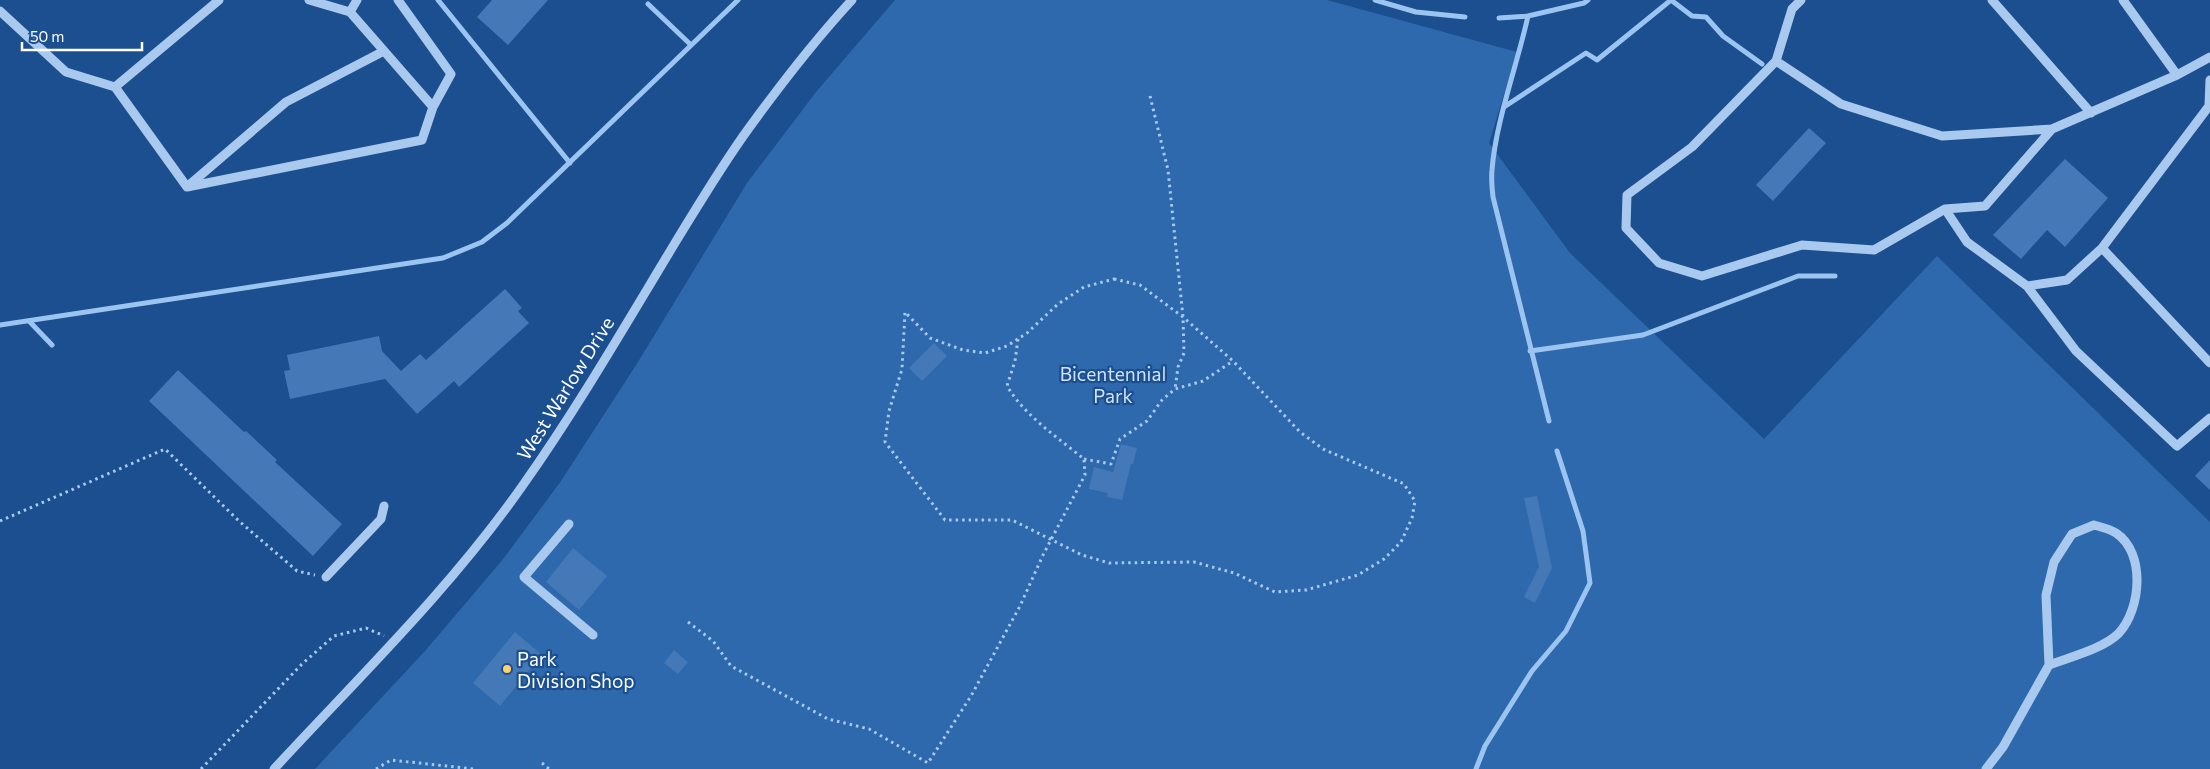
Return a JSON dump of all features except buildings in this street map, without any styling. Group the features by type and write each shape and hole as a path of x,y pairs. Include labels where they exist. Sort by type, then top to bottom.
{"street":[{"path":"115,87 219,0"},
{"path":"309,0 350,12 433,107"},
{"path":"350,12 358,0"},
{"path":"187,187 422,140 433,107 451,74 398,0"},
{"name":"West Warlow Drive","path":"274,769 394,640 472,552 517,493 571,413 716,176 795,68 852,0"},
{"path":"1801,0 1792,9 1776,61 1692,147 1627,195 1626,228 1658,263 1702,276 1802,245 1874,250 1945,209 1985,206 2052,129"},
{"path":"1992,0 2091,113"},
{"path":"2123,0 2177,75"},
{"path":"0,11 66,72 115,87 187,187"},
{"path":"187,187 286,102 384,51"},
{"path":"1776,61 1841,104 1942,136 2052,129 2177,75 2210,57"},
{"path":"2027,286 2067,280 2102,248 2209,106 2210,80"},
{"path":"1945,209 1967,242 2027,286 2076,351 2177,446 2210,418"},
{"path":"2102,248 2210,363"},
{"path":"326,576 381,519 384,506"},
{"path":"569,524 524,577 593,635"},
{"path":"1986,769 2003,746 2049,665 2046,595 2054,562 2072,534 2094,525 2115,532 2128,544 2136,567 2138,594 2129,619 2118,634 2093,649 2049,665"}],"path":[{"path":"1150,96 1168,170 1183,317 1184,353 1178,367 1175,389"},
{"path":"1114,279 1140,285 1183,317 1233,361 1300,432 1324,449 1404,484 1415,501 1412,518 1400,542 1384,559 1358,576 1306,590 1275,592 1234,573 1194,562 1109,563 1082,555 1012,520 945,520 885,442 889,410 902,369 905,312 930,338 963,350 985,353 1006,346 1018,339 1058,304 1084,286 1114,279"},
{"path":"1018,339 1015,361 1007,386 1014,398 1038,421 1084,459 1112,464 1120,439 1147,421 1162,400 1175,389 1203,380 1233,361"},
{"path":"0,521 165,449 239,521 297,572 326,576"},
{"path":"688,622 713,641 731,666 828,719 869,729 928,763 971,696 1020,606 1085,474 1084,459"},
{"path":"201,769 302,664 334,636 366,628 394,640"},
{"path":"376,769 391,760 474,769"},
{"path":"542,763 549,769"}],"green space":[{"name":"Bicentennial Park","path":"895,0 1327,0 1517,52 1489,143 1570,253 1764,439 1937,256 2210,522 2210,769 315,769 425,651 504,558 561,481 638,362 747,183 816,92"}],"waterway":[{"path":"438,0 570,163"},
{"path":"0,325 443,258 482,242 507,223 738,0"},
{"path":"1375,0 1416,12 1465,17"},
{"path":"1499,18 1528,16 1584,3 1588,0"},
{"path":"1504,107 1586,53 1597,60 1671,0 1692,16 1706,17 1723,36 1762,64"},
{"path":"648,4 691,45"},
{"path":"1528,16 1502,112 1494,151 1492,183 1493,197 1549,421"},
{"path":"1530,351 1643,335 1798,276 1835,276"},
{"path":"29,321 52,345"},
{"path":"1476,769 1485,746 1532,671 1566,631 1590,583 1583,531 1557,451"}],"place":[{"name":"Park Division Shop","path":"507,669"}]}
